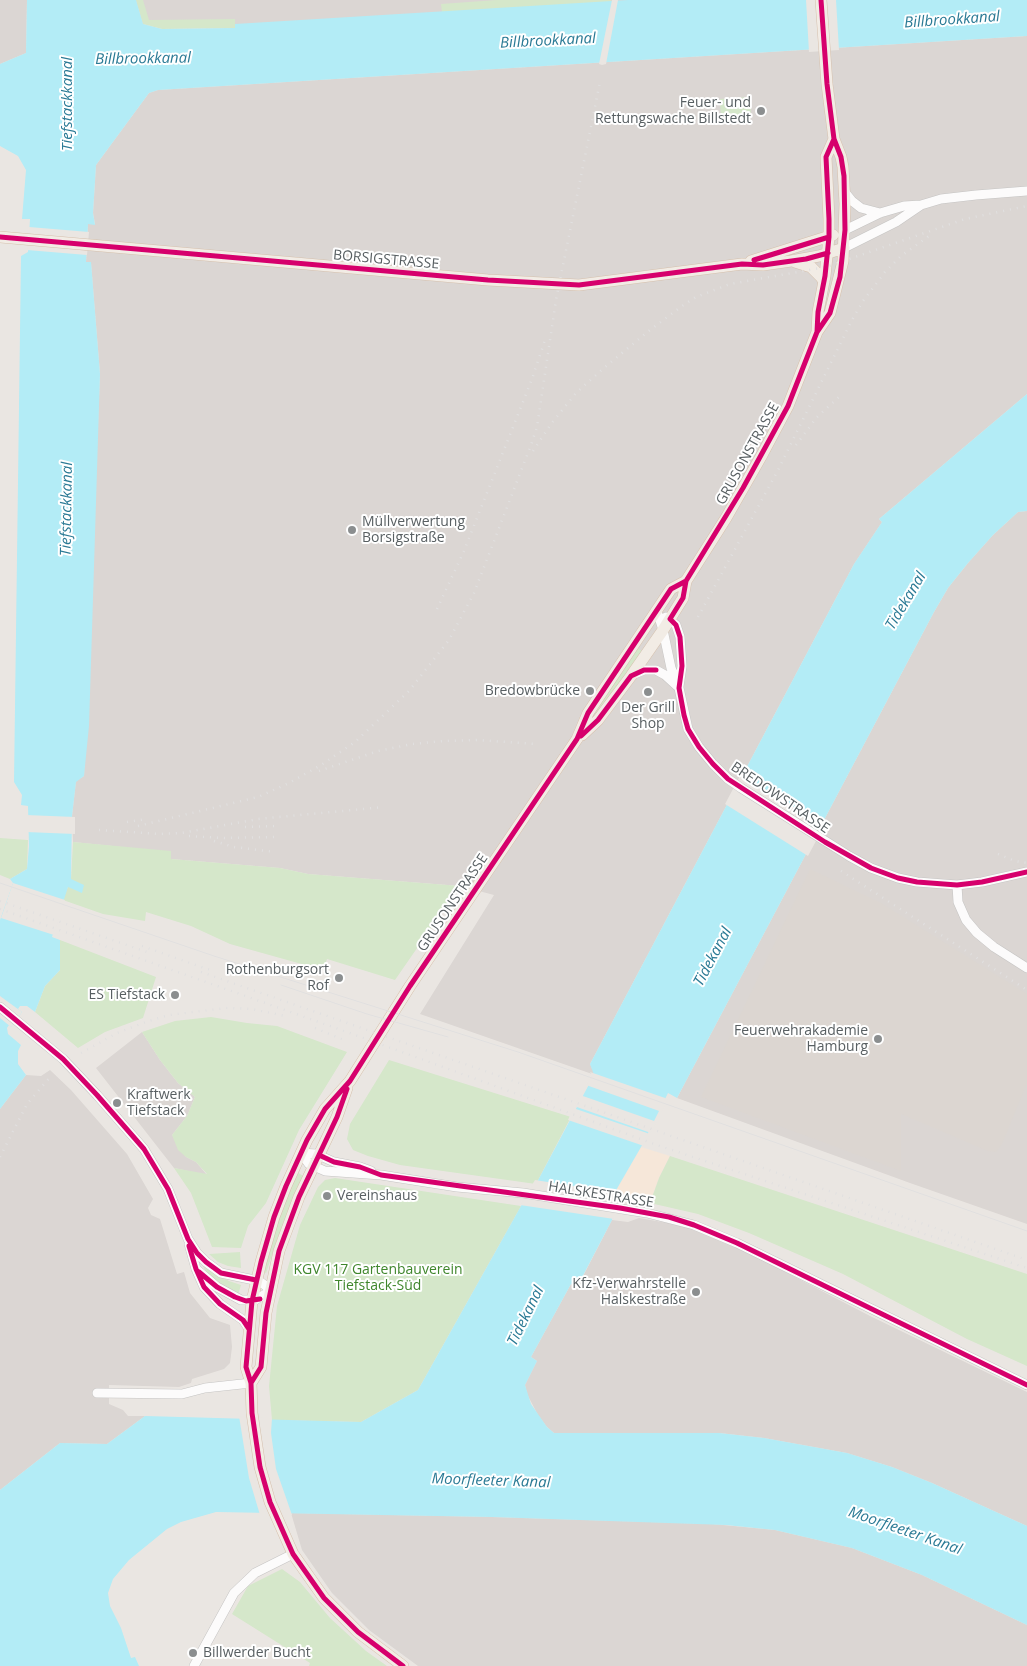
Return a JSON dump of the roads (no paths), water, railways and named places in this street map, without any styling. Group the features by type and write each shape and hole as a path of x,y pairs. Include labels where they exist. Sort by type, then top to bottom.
{"main road":[{"path":"821,0 834,139"},
{"name":"GRUSONSTRASSE","path":"577,739 598,720 631,676 683,598 686,581 743,488 788,406 818,332 832,308 844,248 845,230 841,157 834,139"},
{"name":"GRUSONSTRASSE","path":"818,332 818,312 824,282 829,237 826,157 834,139"},
{"name":"BORSIGSTRASSE","path":"0,237 478,279 579,285 742,264 829,237 845,230"},
{"name":"BORSIGSTRASSE","path":"742,264 762,265 791,261 844,248"},
{"path":"791,261 811,267 824,282"},
{"name":"GRUSONSTRASSE","path":"403,1666 358,1632 324,1598 293,1554 270,1502 262,1474 254,1432 251,1383 246,1367 252,1301 256,1280 274,1217 301,1153 325,1109 350,1081 415,979 577,739 588,713 671,589 686,581"},
{"name":"GRUSONSTRASSE","path":"251,1383 261,1367 269,1292 281,1244 290,1218 337,1117 350,1081"}],"street":[{"path":"844,191 861,208 880,213"},
{"path":"845,230 880,213 904,206 921,205 941,199 1027,191"},
{"path":"844,248 896,222 921,205"},
{"path":"657,611 670,619"},
{"name":"BREDOWSTRASSE","path":"657,611 671,668 679,688 688,728 699,747 728,779 825,842 871,868 898,878 957,885 982,882 1027,872"},
{"name":"BREDOWSTRASSE","path":"670,619 676,625 680,637 682,666 679,688"},
{"path":"631,676 644,670 656,670 679,688"},
{"path":"957,885 958,902 966,920 977,933 994,947 1027,968"},
{"path":"0,1007 17,1019 73,1070 144,1149 168,1189 188,1239 196,1268 204,1287 211,1297 243,1320 249,1328"},
{"path":"301,1153 313,1167"},
{"name":"HALSKESTRASSE","path":"301,1153 319,1155 334,1162 360,1167 381,1175"},
{"name":"HALSKESTRASSE","path":"313,1167 325,1171 381,1175 523,1193 668,1217 718,1234 1027,1385"},
{"path":"188,1239 197,1253 218,1271 256,1280 264,1284 269,1292 262,1298 252,1301 241,1300 227,1294 196,1268"},
{"path":"97,1393 182,1394 205,1388 251,1383"},
{"path":"194,1666 234,1593 255,1573 293,1554"}],"water":[{"path":"27,0 136,0 143,24 162,29 235,28 235,24 628,0 1027,0 1027,36 158,90 149,93 96,165 93,213 95,225 88,224 86,262 91,262 100,374 89,726 84,776 76,782 72,816 71,879 84,885 82,893 68,887 52,937 60,940 60,970 45,986 35,1012 27,1006 20,1006 18,1009 22,1012 11,1027 9,1025 7,1028 8,1034 21,1045 18,1051 18,1064 26,1075 0,1109 0,920 13,883 10,879 27,869 29,846 28,806 21,805 22,795 14,782 21,256 28,252 30,219 22,219 26,170 18,156 0,146 0,64 26,53"},
{"path":"1027,394 1027,511 1018,512 993,535 948,588 934,612 677,1098 668,1093 641,1147 615,1192 612,1220 577,1287 571,1284 531,1357 537,1361 525,1385 531,1404 547,1427 554,1433 719,1433 764,1438 847,1453 892,1467 932,1483 1027,1526 1027,1625 922,1575 852,1548 775,1530 726,1525 492,1517 216,1512 181,1522 167,1529 129,1560 113,1579 108,1593 110,1606 121,1628 131,1658 135,1657 139,1666 0,1666 0,1490 60,1443 107,1444 145,1416 361,1422 418,1390 521,1206 536,1184 594,1075 590,1064 854,564 882,522 879,519"}],"tram line":[{"path":"0,883 214,956 518,1052 1027,1231"},
{"path":"281,985 367,1014 448,1037"}],"railway":[{"path":"138,826 258,797 289,783 321,765 355,742 409,691 449,640 474,593 537,427 556,300 600,82"},
{"path":"533,451 551,424 576,393 650,330 696,297 730,284 826,267 965,219 1027,206"},
{"path":"698,617 777,472 863,301 885,272 901,256 929,236"},
{"path":"437,609 464,551 532,379 546,337"},
{"path":"796,445 817,417 839,397"},
{"path":"319,771 378,751 412,744 477,740 537,744"},
{"path":"99,830 160,834 181,833 258,819 384,807"},
{"path":"127,822 147,819"},
{"path":"245,827 277,826"},
{"path":"189,836 221,838 277,837"},
{"path":"214,841 234,847 275,852"},
{"path":"998,854 1015,861 1027,863"},
{"path":"841,871 1027,990"},
{"path":"0,901 147,952"},
{"path":"0,909 347,1032 657,1145 1027,1268"},
{"path":"142,946 210,970"},
{"path":"201,972 1027,1260"},
{"path":"81,1053 117,1033 169,1015 226,1008 252,1009 285,1016"},
{"path":"315,1028 344,1040"},
{"path":"0,1157 27,1104 51,1076"}],"place":[{"name":"Feuer- und Rettungswache Billstedt","path":"761,111"},
{"name":"Müllverwertung Borsigstraße","path":"352,530"},
{"name":"Bredowbrücke","path":"590,691"},
{"name":"Der Grill Shop","path":"648,692"},
{"name":"Rothenburgsort Rof","path":"339,978"},
{"name":"ES Tiefstack","path":"175,995"},
{"name":"Feuerwehrakademie Hamburg","path":"878,1039"},
{"name":"Kraftwerk Tiefstack","path":"117,1103"},
{"name":"Vereinshaus","path":"327,1196"},
{"name":"Kfz-Verwahrstelle Halskestraße","path":"696,1292"},
{"name":"Billwerder Bucht","path":"193,1653"}],"water label":[{"name":"Billbrookkanal","path":"952,20"},
{"name":"Billbrookkanal","path":"548,41"},
{"name":"Billbrookkanal","path":"143,59"},
{"name":"Tiefstackkanal","path":"68,104"},
{"name":"Tiefstackkanal","path":"67,509"},
{"name":"Tidekanal","path":"906,601"},
{"name":"Tidekanal","path":"713,957"},
{"name":"Tidekanal","path":"526,1316"},
{"name":"Moorfleeter Kanal","path":"491,1481"},
{"name":"Moorfleeter Kanal","path":"905,1531"}],"park label":[{"name":"KGV 117 Gartenbauverein Tiefstack-Süd","path":"378,1278"}]}
